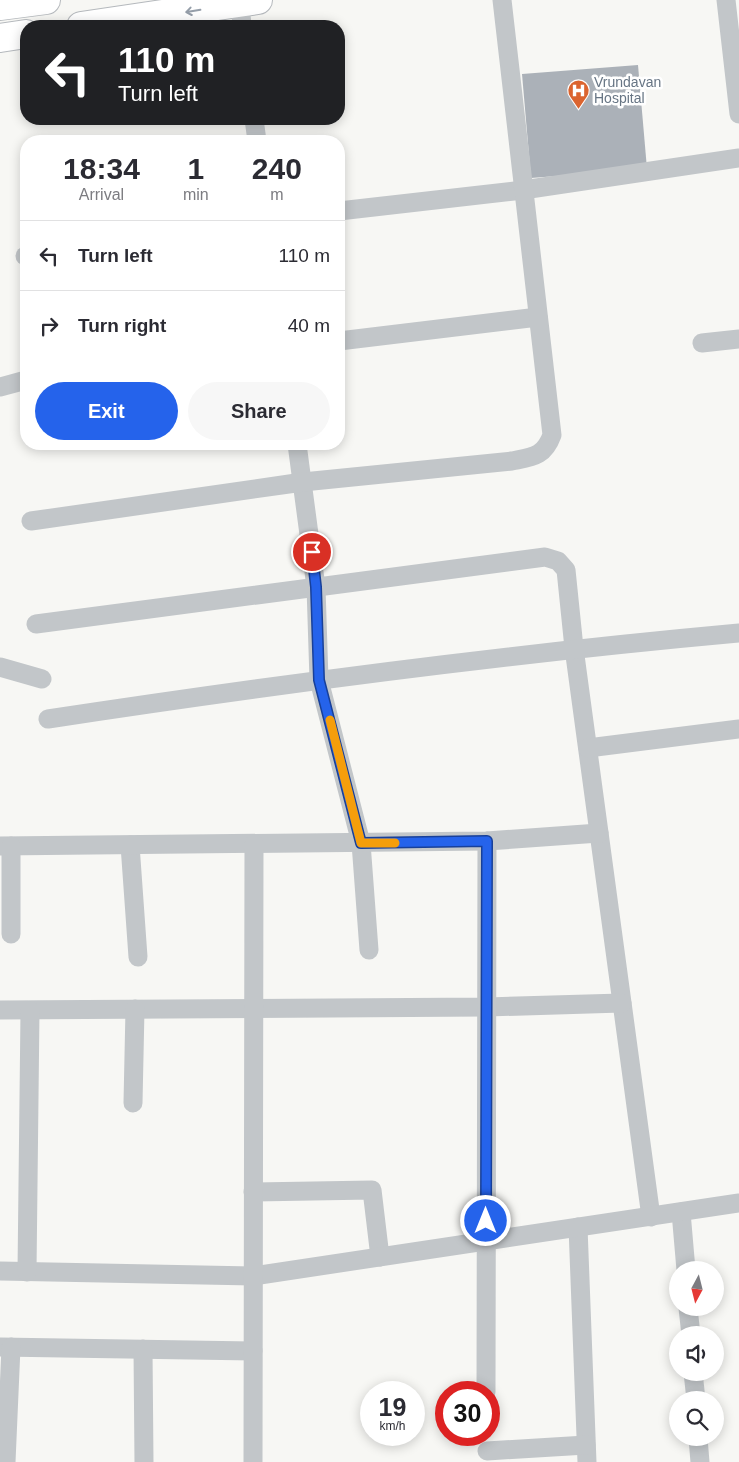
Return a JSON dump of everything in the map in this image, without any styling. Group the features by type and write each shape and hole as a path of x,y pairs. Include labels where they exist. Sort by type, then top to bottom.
{"main road":[{"path":"0,6 46,0"},
{"path":"143,20 247,10"},
{"path":"0,38 20,35"}],"street":[{"path":"31,521 303,482 512,461 535,456 548,448 552,435 502,0"},
{"path":"726,0 739,114"},
{"path":"345,210 524,190 739,158"},
{"path":"345,340 538,317"},
{"path":"702,343 739,338"},
{"path":"0,388 20,382"},
{"path":"298,450 316,587 319,680 361,843 370,950"},
{"path":"36,624 546,556 558,561 566,570 574,648 651,1216"},
{"path":"48,719 319,680 574,648 739,633"},
{"path":"0,667 42,679"},
{"path":"588,748 739,729"},
{"path":"11,934 6,846 487,841 599,833"},
{"path":"486,1381 487,841"},
{"path":"253,1462 254,844"},
{"path":"130,845 138,957"},
{"path":"0,1010 487,1007 622,1003"},
{"path":"133,1103 135,1009"},
{"path":"27,1272 30,1011"},
{"path":"254,1192 372,1190 380,1257"},
{"path":"0,1271 253,1276 739,1203"},
{"path":"681,1212 685,1261"},
{"path":"487,1449 586,1453 578,1227"},
{"path":"6,1462 5,1347 253,1351"},
{"path":"143,1349 144,1462"},
{"path":"699,1446 700,1462"}],"building":[{"path":"638,65 647,169 531,178 522,74"}],"slow traffic":[{"path":"330,720 361,843 395,843"}],"place":[{"name":"Vrundavan Hospital","path":"578,109"}],"route":[{"path":"312,552 316,587 319,680 361,843 487,841 486,1221"}]}
